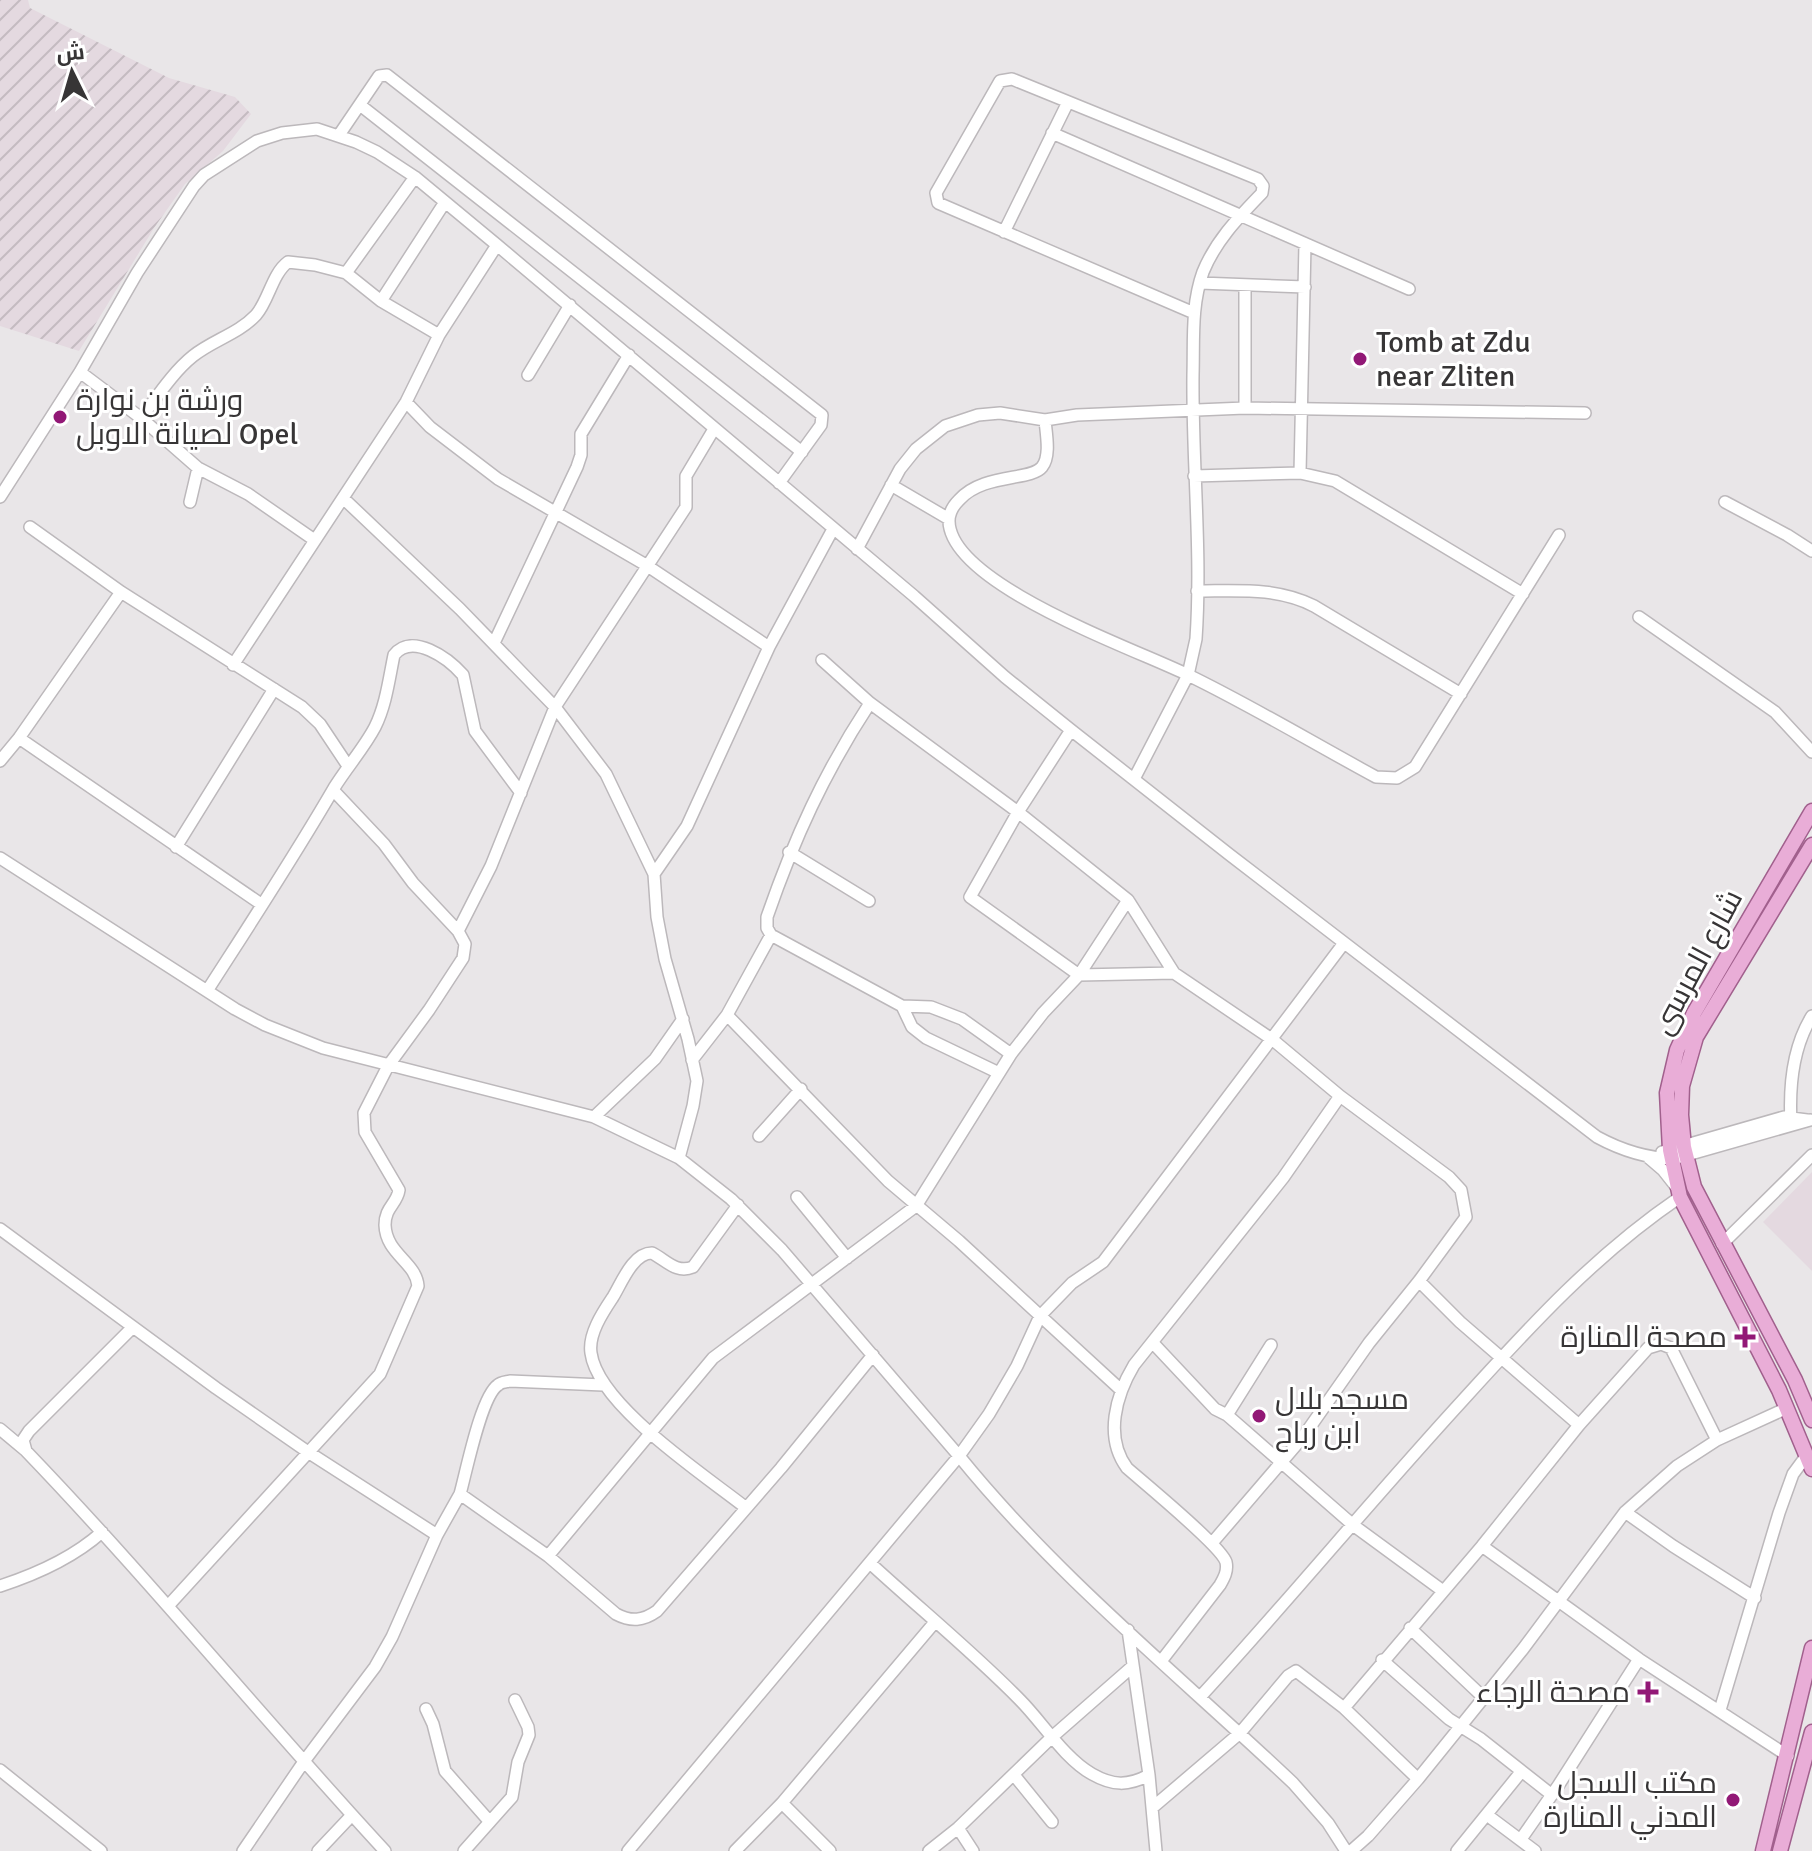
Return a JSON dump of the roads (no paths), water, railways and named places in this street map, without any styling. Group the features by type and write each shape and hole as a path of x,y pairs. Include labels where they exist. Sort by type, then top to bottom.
{"main road":[{"name":"شارع المرسى","path":"1678,1153 1667,1093 1677,1050 1707,988 1812,811"},
{"name":"شارع المرسى","path":"1678,1153 1681,1092 1696,1037 1812,845"},
{"path":"1678,1153 1679,1194 1787,1408 1809,1462"},
{"path":"1678,1153 1722,1244 1795,1380 1812,1420"},
{"path":"1763,1851 1812,1648"},
{"path":"1780,1851 1812,1732"}],"street":[{"path":"339,135 379,76 387,75 822,415 823,422 779,483"},
{"path":"1134,779 1188,675 1196,639 1194,313 1200,283 1217,245 1262,193 1263,186 1258,179 1012,79 1000,81 936,193 940,205 1194,313"},
{"path":"1004,232 1068,102"},
{"path":"360,105 802,452"},
{"path":"0,497 80,372 137,273 204,175 234,154 269,137 317,129 339,135 377,152 415,177 1071,730 1585,1128 1611,1145 1648,1157 1663,1170 1679,1194 1581,1275 1501,1358 1201,1696"},
{"path":"1052,133 1409,289"},
{"path":"346,273 415,177"},
{"path":"381,301 445,202"},
{"path":"1300,473 1305,244"},
{"path":"233,665 313,539 406,402 439,335 497,245"},
{"path":"141,418 190,359 239,330 253,318 263,306 285,264 300,262 346,273 381,301 439,335"},
{"path":"1200,283 1305,287"},
{"path":"1245,285 1245,408"},
{"path":"528,375 570,305"},
{"path":"494,643 580,461 581,434 629,355"},
{"path":"80,372 141,418 198,468 248,494 313,539"},
{"path":"406,402 462,453 498,479 646,565 769,647"},
{"path":"857,549 891,485 916,449 935,432 956,421 990,413 1045,420 1077,415 1245,408 1585,413"},
{"path":"1045,420 1046,455 1040,469 1032,474 997,479 974,488 954,506 949,519 952,534 961,550 991,576 1041,609 1188,675 1386,780 1397,778 1415,767 1559,535"},
{"path":"458,931 491,866 555,707 686,507 686,476 714,429"},
{"path":"190,502 198,468"},
{"path":"1194,476 1300,473 1324,477 1345,485 1523,594"},
{"path":"891,485 949,519"},
{"path":"343,498 494,643 555,707 606,774 654,874 657,917 665,959 697,1081 679,1158"},
{"path":"1725,502 1812,551"},
{"path":"30,527 121,592 302,707 320,724 348,766"},
{"path":"654,874 687,826 769,647 833,529"},
{"path":"1197,591 1263,591 1296,598 1461,694"},
{"path":"0,761 121,592"},
{"path":"1639,617 1775,712 1812,752"},
{"path":"207,991 375,727 394,655 406,645 423,647 463,675 475,731 521,793"},
{"path":"822,660 870,703 1018,812 1128,900 1174,973 1273,1040 1340,1096 1449,1177 1461,1190 1466,1217 1282,1463 1212,1543"},
{"path":"176,847 274,689"},
{"path":"870,703 826,772 789,852 767,917 767,928 771,935 902,1006 919,1005 942,1010 975,1027 1011,1054"},
{"path":"1071,730 1018,812 970,897 1079,975 1174,973"},
{"path":"19,738 261,904"},
{"path":"168,1606 380,1374 418,1286 416,1275 393,1250 386,1232 386,1211 398,1196 398,1185 365,1132 364,1113 388,1066 463,958 465,944 458,931 413,883 366,823 333,790"},
{"path":"789,852 869,901"},
{"path":"1,861 255,1020 294,1038 388,1066 594,1117 679,1158 738,1205 812,1284 1015,1523 1293,1783 1349,1851 1368,1836 1418,1779 1625,1512 1677,1466 1717,1440 1787,1408"},
{"path":"548,1556 713,1358 916,1206 1011,1054 1043,1013 1079,975 1128,900"},
{"path":"692,1060 727,1015 771,935"},
{"path":"635,1848 959,1456 1003,1390 1040,1316 1072,1283 1103,1262 1344,943"},
{"path":"902,1006 912,1027 926,1038 999,1073"},
{"path":"727,1015 888,1181 959,1241 1121,1390"},
{"path":"1790,1122 1795,1055 1800,1037 1812,1016"},
{"path":"594,1117 655,1059 683,1019"},
{"path":"759,1136 801,1089"},
{"path":"1162,1660 1220,1585 1226,1574 1224,1559 1212,1543 1120,1458 1115,1445 1115,1429 1121,1390 1134,1365 1283,1178 1340,1096"},
{"path":"1648,1157 1678,1153 1790,1122 1811,1120"},
{"path":"1722,1244 1812,1155"},
{"path":"797,1197 847,1258"},
{"path":"738,1205 693,1267 676,1269 652,1253 638,1257 604,1311 592,1337 590,1351 595,1372 603,1385 651,1433 745,1507"},
{"path":"0,1229 308,1452 437,1535"},
{"path":"1419,1281 1460,1322 1579,1425"},
{"path":"26,1451 23,1440 29,1431 133,1327"},
{"path":"1153,1343 1215,1409 1227,1415 1353,1525 1443,1591"},
{"path":"1344,1708 1482,1546 1579,1425 1648,1348 1661,1344 1671,1348 1717,1440"},
{"path":"1227,1415 1271,1345"},
{"path":"460,1494 548,1556 616,1614 626,1619 646,1618 657,1611 781,1468 873,1355"},
{"path":"243,1851 380,1659 437,1535 460,1494 481,1417 488,1397 497,1385 510,1381 603,1385"},
{"path":"0,1429 26,1451 102,1532 385,1851"},
{"path":"1720,1710 1789,1485 1809,1462"},
{"path":"1625,1512 1755,1598"},
{"path":"0,1586 64,1559 102,1532"},
{"path":"1482,1546 1639,1659 1788,1756"},
{"path":"871,1564 1020,1700 1089,1773 1113,1784 1136,1782 1149,1775"},
{"path":"735,1851 782,1803 935,1622"},
{"path":"1410,1628 1483,1697"},
{"path":"1127,1630 1149,1775 1156,1851"},
{"path":"1521,1839 1639,1659"},
{"path":"1382,1660 1449,1719 1552,1795"},
{"path":"930,1851 1133,1666"},
{"path":"1152,1808 1240,1733 1291,1672 1300,1673 1344,1708 1418,1779"},
{"path":"464,1851 512,1797 518,1762 528,1740 528,1727 515,1700"},
{"path":"426,1709 445,1771 490,1822"},
{"path":"0,1770 101,1851"},
{"path":"1457,1851 1521,1772"},
{"path":"1014,1775 1052,1822"},
{"path":"782,1803 830,1851"},
{"path":"318,1851 352,1815"},
{"path":"1487,1815 1535,1851"},
{"path":"958,1828 973,1851"}],"place":[{"name":"Tomb at Zdu near Zliten","path":"1360,359"},
{"name":"ورشة بن نوارة لصيانة الاوبل Opel","path":"60,417"},
{"name":"مصحة المنارة","path":"1745,1337"},
{"name":"مسجد بلال ابن رباح","path":"1259,1416"},
{"name":"مصحة الرجاء","path":"1648,1692"},
{"name":"مكتب السجل المدني المنارة","path":"1733,1800"}]}
